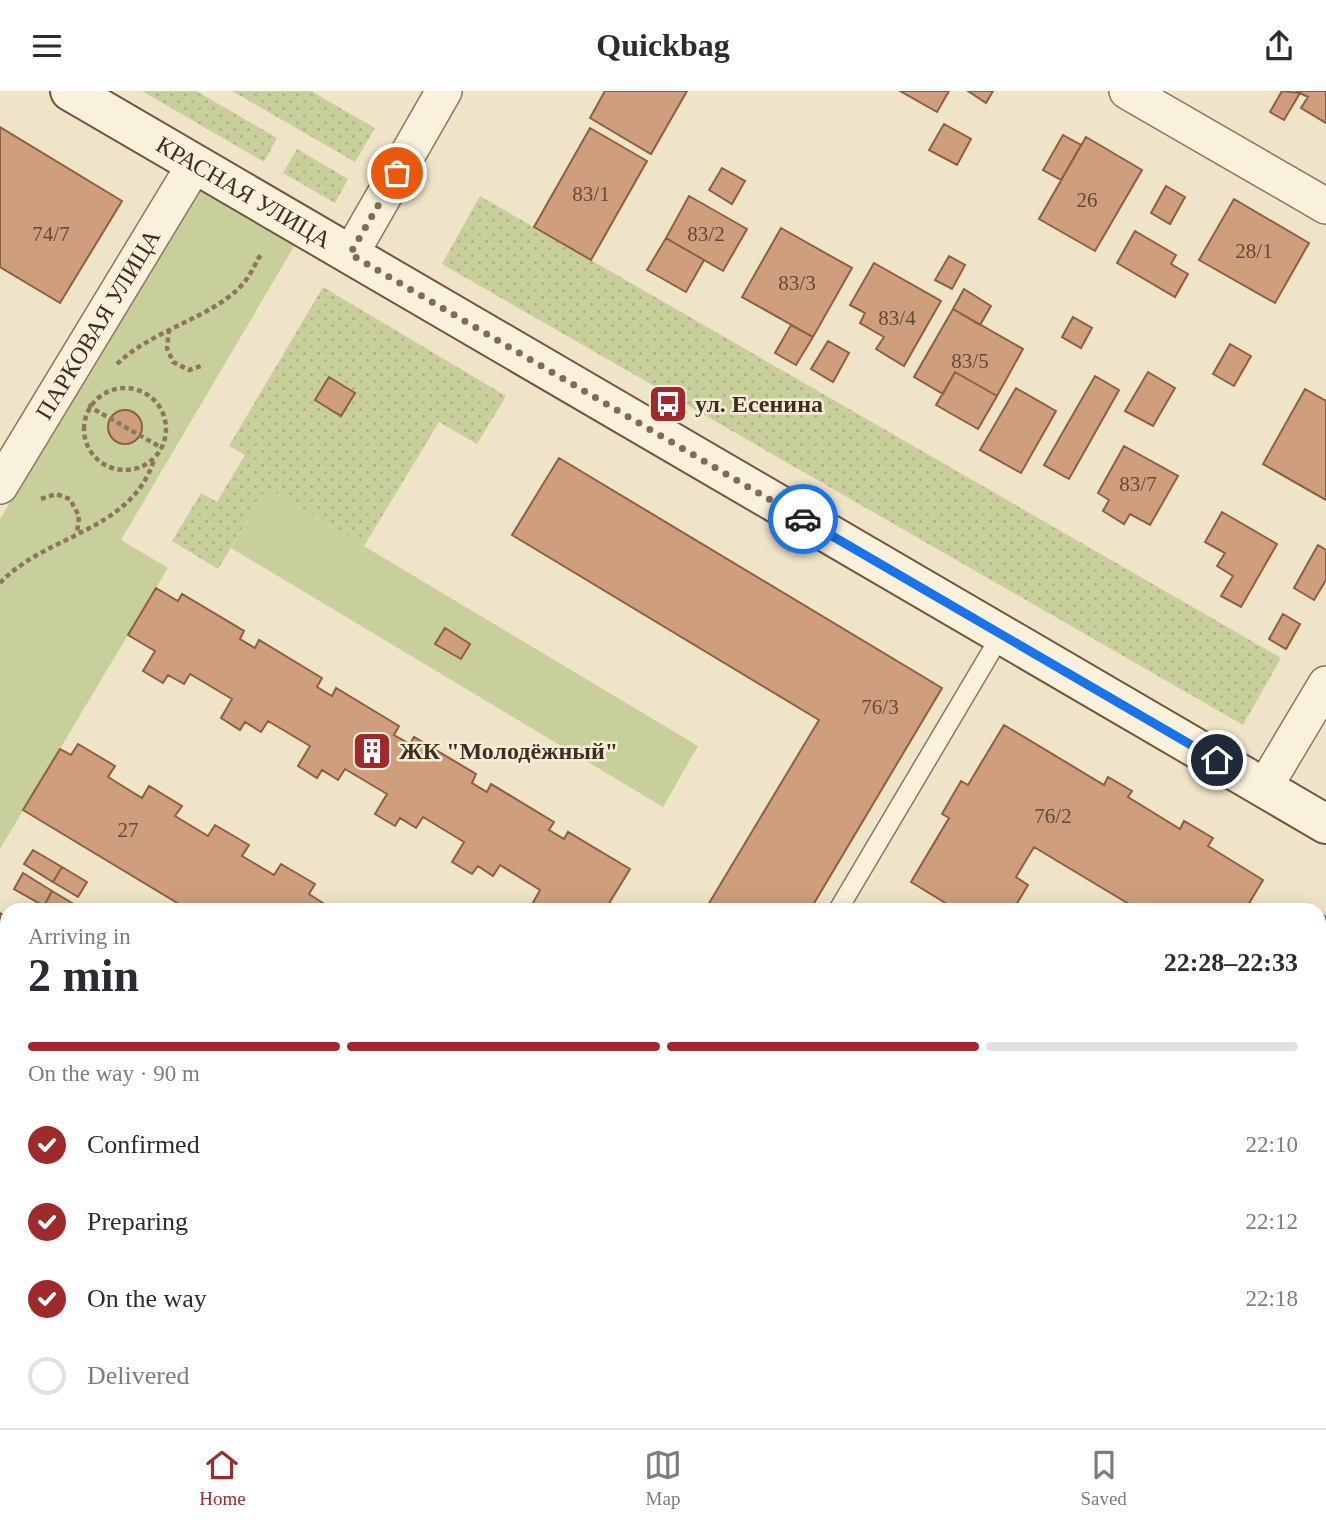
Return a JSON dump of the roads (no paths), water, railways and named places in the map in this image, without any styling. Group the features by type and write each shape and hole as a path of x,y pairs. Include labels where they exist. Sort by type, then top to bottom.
{"street":[{"name":"КРАСНАЯ УЛИЦА","path":"70,91 1326,824"},
{"path":"350,254 444,91"},
{"path":"1127,91 1326,206"},
{"name":"ПАРКОВАЯ УЛИЦА","path":"0,486 195,164"},
{"path":"1264,788 1326,684"}],"lane":[{"path":"842,903 1002,635"}],"place":[{"name":"ул. Есенина","path":"668,404"},
{"name":"ЖК \"Молодёжный\"","path":"372,751"}]}
